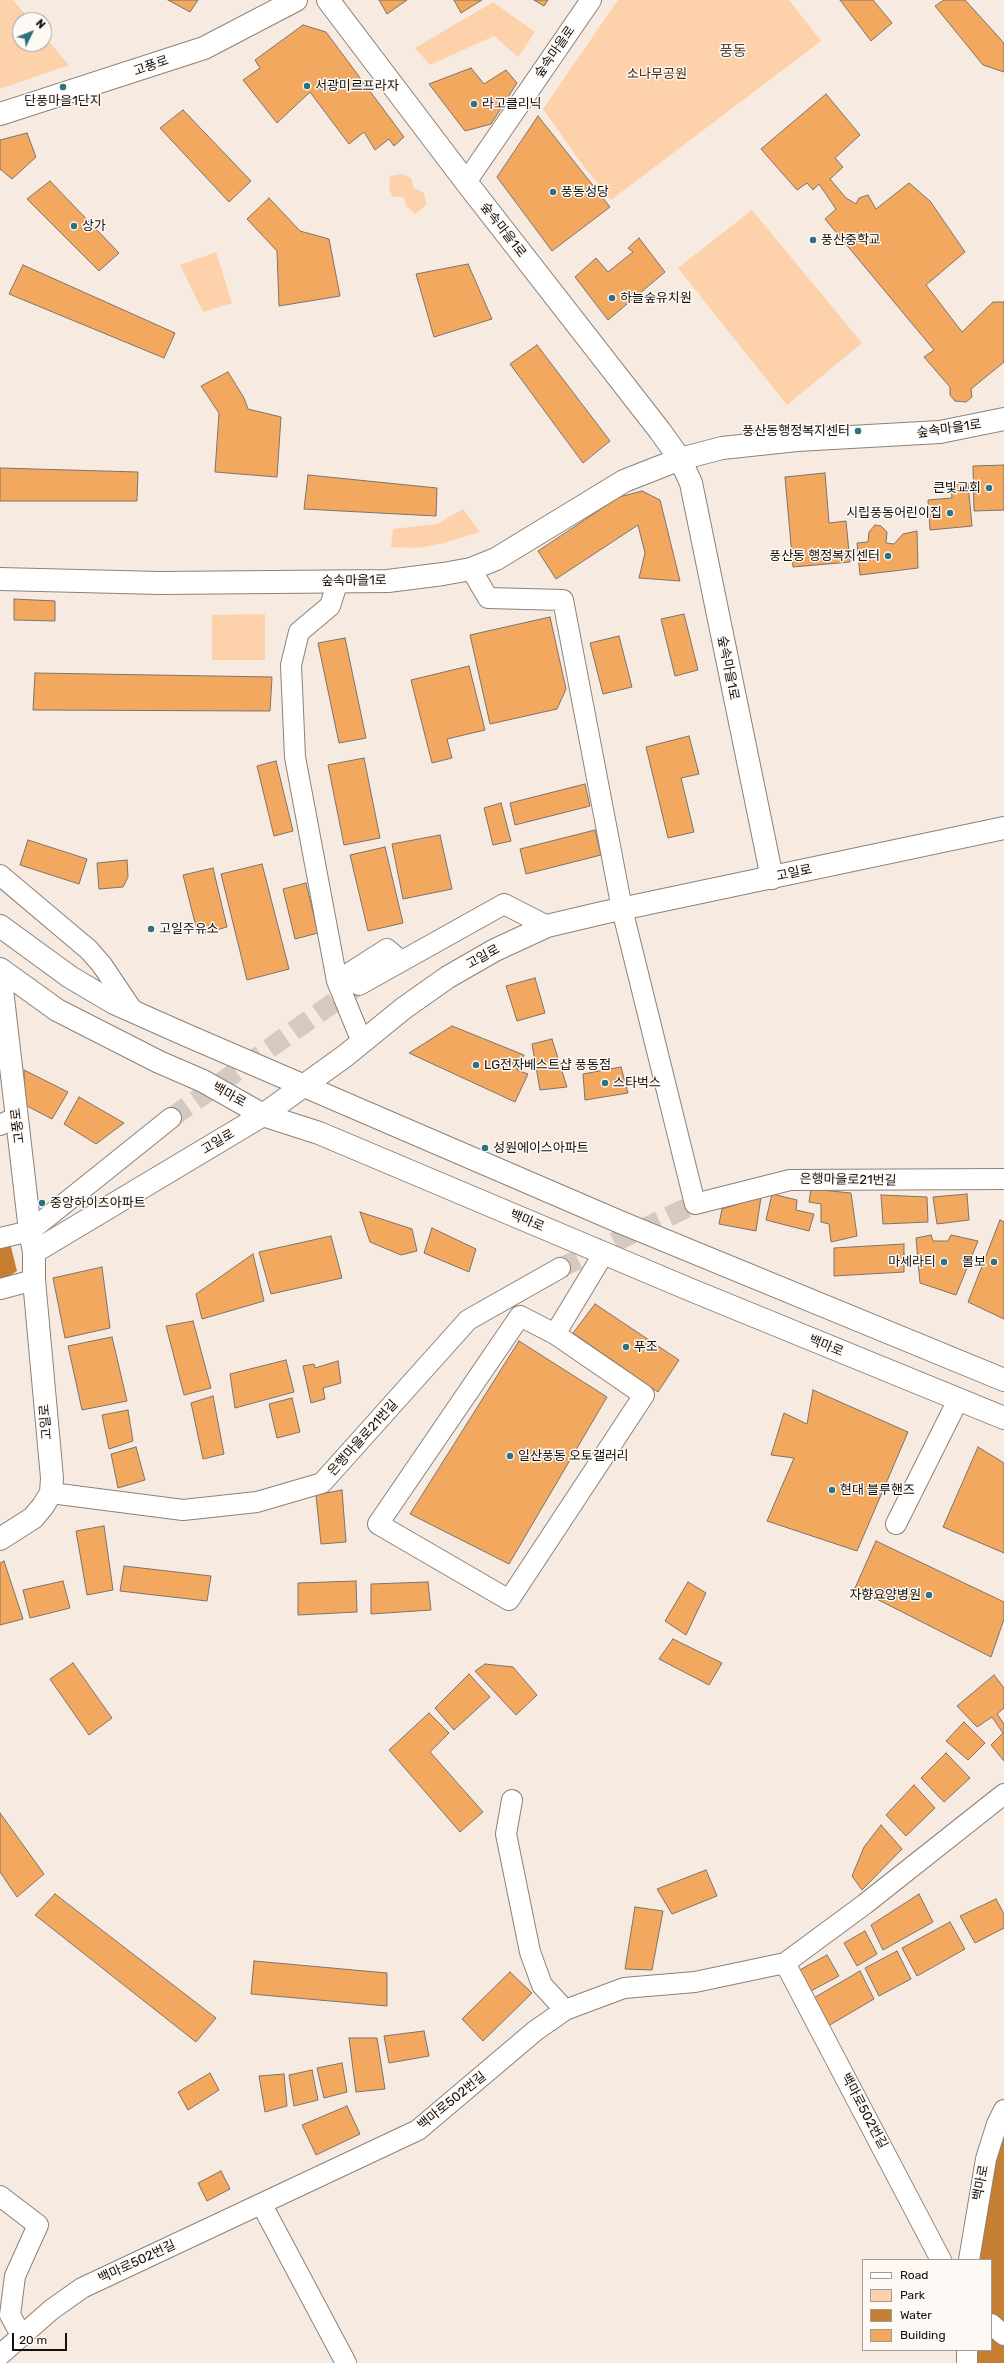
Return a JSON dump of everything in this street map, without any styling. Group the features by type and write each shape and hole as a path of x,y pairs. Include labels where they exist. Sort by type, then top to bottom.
{"street":[{"name":"고풍로","path":"0,114 204,48 296,0"},
{"name":"숲속마을1로","path":"328,0 466,182 660,431 680,459 691,484 772,878"},
{"name":"숲속마을로","path":"466,182 591,0"},
{"name":"숲속마을1로","path":"0,579 159,583 388,581 471,569 496,559 624,481 680,459 722,448 797,440 940,432 1004,419"},
{"path":"471,569 488,598 563,600 622,909"},
{"path":"338,582 330,606 299,632 291,665 295,757 337,981 362,1042"},
{"name":"고일로","path":"34,1252 263,1115 303,1087 404,1008 448,977 495,950 547,926 1004,828"},
{"path":"0,875 89,950 102,965 132,1011"},
{"path":"359,985 504,904 547,926"},
{"name":"은행마을로21번길","path":"622,909 695,1204 790,1180 1004,1179"},
{"path":"0,926 70,978 132,1011 303,1087 620,1222 1004,1380"},
{"path":"337,981 387,949 401,961"},
{"name":"백마로","path":"0,969 57,1010 159,1062 203,1080 263,1115 319,1133 604,1253 1004,1418"},
{"name":"고풍로","path":"0,972 8,1121 34,1252 34,1280"},
{"path":"0,1238 30,1232 171,1118"},
{"path":"555,1334 604,1253"},
{"name":"은행마을로21번길","path":"51,1493 183,1510 257,1502 322,1483 468,1320 560,1268"},
{"path":"0,1290 34,1280"},
{"name":"고일로","path":"34,1280 52,1478 51,1493"},
{"path":"520,1316 555,1334 644,1395 509,1600 378,1524 520,1316"},
{"path":"896,1524 958,1400"},
{"path":"0,1539 33,1518 51,1493"},
{"name":"백마로502번길","path":"0,2355 51,2310 82,2288 262,2205 418,2130 535,2031 565,2010 624,1988 695,1982 785,1963 865,1904 1004,1794"},
{"path":"512,1800 506,1834 530,1952 542,1985 565,2010"},
{"name":"백마로502번길","path":"785,1963 940,2259"},
{"name":"백마로","path":"969,2259 986,2159 997,2124 1004,2110"},
{"path":"0,2196 38,2225 15,2276 10,2315 22,2335"},
{"path":"262,2205 346,2363"},
{"path":"992,2325 1004,2335"},
{"path":"967,2351 967,2363"}],"green space":[{"path":"0,0 13,0 23,12 12,12 12,52 52,52 52,45 69,65 0,89"},
{"name":"소나무공원","path":"618,0 789,0 821,41 611,200 582,164 543,109"},
{"path":"493,2 535,32 518,57 494,36 430,65 415,48"},
{"path":"402,174 411,178 414,188 424,193 426,205 415,214 406,206 404,197 393,197 389,189 390,176"},
{"path":"752,210 862,343 787,405 678,268"},
{"path":"216,252 232,303 203,312 180,265"},
{"path":"463,509 480,532 444,543 419,548 391,547 393,529 437,524"},
{"path":"265,614 265,660 212,660 212,615"}],"water":[{"path":"9,1239 17,1271 0,1282 0,1242"},
{"path":"1004,2128 1004,2363 977,2363 978,2351 992,2351 992,2259 980,2259 989,2181"}],"building":[{"path":"168,0 198,0 190,12"},
{"path":"379,0 407,0 387,14"},
{"path":"454,0 482,0 461,13"},
{"path":"534,0 548,0 544,6"},
{"path":"840,0 873,0 892,23 871,41"},
{"path":"944,0 965,0 1004,43 1004,72 983,65 935,6"},
{"name":"서광미르프라자","path":"303,25 326,32 404,137 394,146 389,139 375,150 364,132 349,144 310,92 277,123 243,80 260,68 255,60"},
{"name":"라고클리닉","path":"471,68 484,84 506,70 517,83 491,124 465,131 429,84"},
{"path":"826,94 860,135 835,158 843,167 830,179 846,198 856,204 859,198 868,195 876,209 909,183 930,201 965,252 926,285 962,332 993,302 1004,302 1004,362 971,389 972,397 966,402 955,401 950,395 950,387 924,357 934,350 825,219 836,209 819,184 813,190 807,183 797,190 761,149"},
{"path":"183,110 251,181 229,202 160,128"},
{"name":"풍동성당","path":"538,116 610,207 552,251 497,177"},
{"path":"27,133 36,157 12,179 0,169 0,140"},
{"name":"상가","path":"50,181 119,253 99,271 27,199"},
{"path":"269,198 300,231 329,239 340,296 279,306 277,251 247,219"},
{"name":"하늘숲유치원","path":"639,238 665,272 608,320 575,277 596,258 608,272 633,252 628,248"},
{"path":"468,264 492,319 434,337 416,274"},
{"path":"23,265 175,333 164,358 9,294"},
{"path":"537,345 610,441 583,463 510,364"},
{"path":"228,372 244,398 248,409 281,417 277,477 215,472 219,413 201,386"},
{"name":"큰빛교회","path":"1004,465 1004,510 974,511 973,466"},
{"path":"0,468 138,472 137,501 0,501"},
{"path":"825,473 829,523 846,521 850,562 793,567 785,477"},
{"path":"308,475 437,488 436,516 304,509"},
{"name":"시립풍동어린이집","path":"968,483 972,526 930,530 928,500 952,498 951,485"},
{"path":"642,491 660,500 680,581 639,578 645,553 638,525 556,579 538,551 619,497"},
{"name":"풍산동 행정복지센터","path":"875,525 881,526 887,532 886,543 894,544 903,534 917,531 918,568 860,575 857,543 868,542 869,532"},
{"path":"14,599 55,601 55,621 14,620"},
{"path":"684,614 698,670 675,676 661,619"},
{"path":"550,617 566,689 557,709 490,724 470,635"},
{"path":"619,636 632,687 603,694 590,643"},
{"path":"345,638 366,738 339,743 318,643"},
{"path":"469,666 485,730 447,739 452,758 432,763 411,680"},
{"path":"35,673 272,677 270,711 33,710"},
{"path":"689,736 699,774 681,778 694,832 668,838 646,747"},
{"path":"364,758 380,838 344,845 328,765"},
{"path":"276,761 293,831 274,836 257,766"},
{"path":"585,784 590,806 515,825 510,803"},
{"path":"501,803 511,841 493,845 484,808"},
{"path":"595,830 601,855 526,874 520,849"},
{"path":"440,835 452,889 403,899 392,844"},
{"path":"28,840 87,859 79,884 20,865"},
{"path":"385,847 403,923 368,931 350,855"},
{"path":"127,860 128,877 123,887 99,889 97,863"},
{"path":"262,864 289,969 247,980 221,874"},
{"path":"213,868 227,927 198,935 183,875"},
{"path":"306,883 318,933 295,939 283,889"},
{"path":"535,978 545,1013 517,1021 506,986"},
{"name":"LG전자베스트샵 풍동점","path":"452,1026 524,1055 517,1070 528,1074 515,1102 409,1053"},
{"path":"552,1039 567,1087 540,1090 532,1044"},
{"name":"스타벅스","path":"621,1067 628,1093 585,1100 583,1074"},
{"path":"24,1070 68,1092 52,1119 25,1105"},
{"path":"79,1097 124,1123 96,1144 64,1124"},
{"path":"811,1189 851,1193 857,1236 831,1242 829,1224 821,1222 821,1204 809,1202"},
{"path":"772,1194 797,1200 796,1210 814,1214 809,1231 766,1220"},
{"path":"967,1194 969,1220 937,1224 933,1197"},
{"path":"881,1195 927,1197 928,1222 883,1224"},
{"path":"761,1197 756,1231 719,1224 722,1209"},
{"path":"360,1212 412,1229 417,1251 401,1255 370,1242"},
{"name":"볼보","path":"1000,1220 1004,1222 1004,1319 968,1302"},
{"path":"432,1228 476,1249 469,1272 424,1253"},
{"name":"마세라티","path":"931,1235 933,1241 948,1241 951,1235 978,1241 956,1295 920,1283 916,1238"},
{"path":"331,1236 342,1278 271,1294 259,1252"},
{"path":"904,1244 904,1272 834,1276 834,1248"},
{"path":"253,1254 264,1301 202,1319 196,1294"},
{"path":"102,1267 110,1328 65,1338 53,1278"},
{"name":"푸조","path":"595,1304 679,1360 658,1392 573,1333"},
{"path":"193,1321 211,1388 184,1395 166,1326"},
{"path":"112,1337 127,1401 82,1410 68,1346"},
{"name":"일산풍동 오토갤러리","path":"519,1341 607,1397 509,1564 410,1514"},
{"path":"286,1360 294,1392 235,1408 230,1374"},
{"path":"338,1361 341,1383 323,1388 325,1399 311,1403 303,1366 314,1364 315,1368"},
{"name":"현대 블루핸즈","path":"813,1390 908,1432 857,1551 767,1521 794,1458 771,1455 784,1413 807,1424"},
{"path":"213,1396 224,1454 203,1459 191,1403"},
{"path":"292,1398 300,1432 277,1438 269,1404"},
{"path":"128,1410 133,1441 109,1449 102,1415"},
{"path":"136,1447 145,1480 118,1488 111,1454"},
{"path":"978,1447 1004,1463 1004,1553 943,1527"},
{"path":"342,1490 346,1542 321,1544 316,1495"},
{"path":"104,1526 113,1590 87,1595 76,1531"},
{"name":"자향요양병원","path":"876,1541 1004,1602 1004,1619 991,1657 855,1588"},
{"path":"4,1561 23,1619 0,1625 0,1563"},
{"path":"124,1566 211,1576 207,1601 120,1591"},
{"path":"63,1581 70,1608 30,1618 23,1590"},
{"path":"356,1581 357,1612 298,1615 298,1583"},
{"path":"428,1582 431,1610 371,1614 371,1584"},
{"path":"688,1582 706,1593 686,1635 665,1621"},
{"path":"673,1639 722,1663 709,1685 659,1659"},
{"path":"73,1663 112,1718 89,1735 50,1679"},
{"path":"485,1664 513,1667 537,1695 516,1715 475,1671"},
{"path":"469,1674 490,1697 454,1730 435,1708"},
{"path":"994,1675 1004,1688 1004,1708 997,1714 1004,1724 1004,1761 991,1745 1003,1733 992,1717 977,1727 957,1706"},
{"path":"429,1713 449,1733 430,1752 483,1812 460,1832 389,1750"},
{"path":"964,1722 985,1743 968,1760 946,1741"},
{"path":"946,1753 970,1778 944,1802 921,1778"},
{"path":"914,1785 935,1808 906,1836 886,1815"},
{"path":"0,1813 44,1874 17,1897 0,1872"},
{"path":"881,1825 902,1849 862,1890 852,1876 864,1847"},
{"path":"706,1870 717,1896 672,1914 657,1889"},
{"path":"55,1894 216,2018 196,2042 35,1915"},
{"path":"919,1894 933,1922 883,1950 871,1925"},
{"path":"996,1899 1004,1914 1004,1928 975,1943 960,1916"},
{"path":"635,1907 663,1911 652,1970 625,1969"},
{"path":"950,1922 965,1949 917,1976 902,1948"},
{"path":"865,1931 877,1954 857,1966 844,1943"},
{"path":"897,1951 911,1979 879,1996 865,1968"},
{"path":"827,1955 839,1976 807,1993 796,1972"},
{"path":"254,1961 387,1973 387,2006 251,1994"},
{"path":"860,1971 874,1999 828,2026 812,1999"},
{"path":"510,1972 532,1993 483,2041 462,2019"},
{"path":"424,2031 429,2056 389,2063 384,2036"},
{"path":"349,2038 377,2038 385,2089 356,2092"},
{"path":"342,2063 347,2092 324,2098 317,2068"},
{"path":"312,2070 318,2100 294,2106 289,2075"},
{"path":"210,2073 219,2090 188,2110 178,2092"},
{"path":"284,2074 287,2106 265,2112 259,2076"},
{"path":"347,2106 360,2134 316,2155 302,2125"},
{"path":"221,2171 230,2189 207,2201 198,2183"}],"tunnel":[{"path":"171,1118 357,986"},
{"path":"560,1268 695,1204"}],"place":[{"name":"서광미르프라자","path":"307,86"},
{"name":"단풍마을1단지","path":"63,87"},
{"name":"라고클리닉","path":"474,104"},
{"name":"풍동성당","path":"553,192"},
{"name":"상가","path":"74,226"},
{"name":"풍산중학교","path":"813,240"},
{"name":"하늘숲유치원","path":"612,298"},
{"name":"풍산동행정복지센터","path":"858,431"},
{"name":"큰빛교회","path":"989,488"},
{"name":"시립풍동어린이집","path":"950,513"},
{"name":"풍산동 행정복지센터","path":"888,556"},
{"name":"고일주유소","path":"151,929"},
{"name":"LG전자베스트샵 풍동점","path":"476,1065"},
{"name":"스타벅스","path":"605,1083"},
{"name":"성원에이스아파트","path":"485,1148"},
{"name":"중앙하이츠아파트","path":"42,1203"},
{"name":"마세라티","path":"944,1262"},
{"name":"볼보","path":"994,1262"},
{"name":"푸조","path":"626,1347"},
{"name":"일산풍동 오토갤러리","path":"510,1456"},
{"name":"현대 블루핸즈","path":"832,1490"},
{"name":"자향요양병원","path":"929,1595"}],"district":[{"name":"풍동","path":"733,52"}]}
